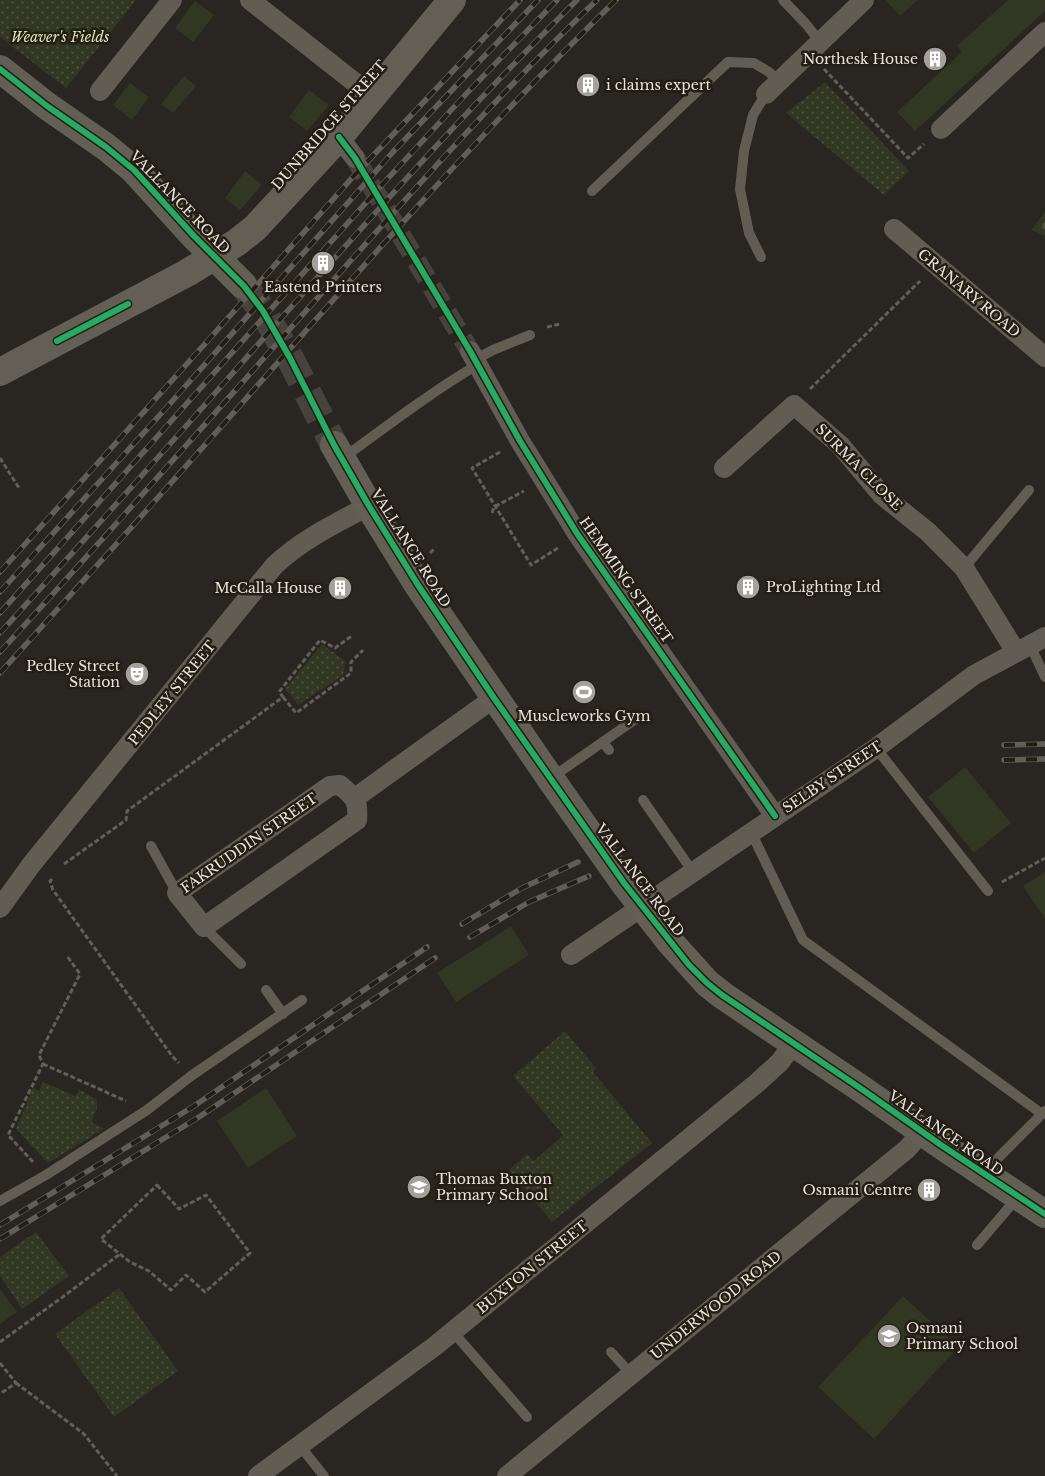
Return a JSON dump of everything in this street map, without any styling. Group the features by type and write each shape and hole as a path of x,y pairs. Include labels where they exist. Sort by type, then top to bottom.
{"main road":[{"name":"DUNBRIDGE STREET","path":"0,372 187,273 236,243 255,228 347,148 372,96 452,0"},
{"name":"VALLANCE ROAD","path":"0,69 47,106 106,147 134,170 194,236 243,285"},
{"name":"VALLANCE ROAD","path":"338,452 418,585 494,698 642,906 689,965 707,983 922,1132 1045,1214"}],"street":[{"path":"100,92 172,0"},
{"path":"250,0 372,96"},
{"path":"773,88 864,0"},
{"path":"941,129 1045,32"},
{"name":"GRANARY ROAD","path":"894,229 1045,357"},
{"name":"HEMMING STREET","path":"474,359 520,441 578,536 775,816"},
{"path":"724,468 794,405"},
{"name":"SURMA CLOSE","path":"794,405 840,445 882,495 928,532 964,568 1030,645"},
{"name":"PEDLEY STREET","path":"0,908 31,865 274,566 291,551 369,506"},
{"name":"SELBY STREET","path":"572,955 876,748 974,675 1030,645"},
{"path":"204,927 357,820 358,812 355,798 494,698"},
{"name":"FAKRUDDIN STREET","path":"204,927 177,893 330,786 340,785 355,798"},
{"name":"BUXTON STREET","path":"258,1476 453,1332 757,1083 780,1062 794,1043"},
{"name":"UNDERWOOD ROAD","path":"507,1476 900,1155 922,1132"}],"lane":[{"path":"783,0 806,24 814,47"},
{"path":"592,190 728,62 754,63 769,72 773,88 753,115 744,150 740,189 749,233 761,257"},
{"path":"338,452 430,394 474,359 530,335"},
{"path":"964,568 1029,490"},
{"path":"1030,645 1045,678"},
{"path":"550,778 606,746 640,716"},
{"path":"876,748 988,892"},
{"path":"643,800 693,872"},
{"path":"750,832 803,940 1044,1112 1000,1157 986,1175"},
{"path":"151,846 177,893"},
{"path":"204,927 241,964"},
{"path":"266,990 283,1014"},
{"path":"0,1201 46,1175 147,1110 191,1076 302,1000"},
{"path":"978,1245 1018,1197"},
{"path":"453,1332 527,1417"},
{"path":"612,1352 631,1374"},
{"path":"300,1446 324,1476"}],"path":[{"path":"814,47 908,158 941,129"},
{"path":"794,405 937,266"},
{"path":"520,441 472,468 494,507 531,565 578,536"},
{"path":"0,458 19,488"},
{"path":"492,513 494,507 544,481"},
{"path":"353,635 335,648 320,640 279,692 296,713 351,673 351,662 362,650"},
{"path":"60,870 64,864 126,820 127,812 282,697"},
{"path":"988,892 1045,858"},
{"path":"55,875 50,881 53,890 172,1056 191,1076"},
{"path":"67,956 80,974 39,1055 43,1064 147,1110"},
{"path":"43,1064 8,1135 46,1175"},
{"path":"157,1185 179,1209 206,1194 250,1254 204,1292 186,1276 171,1290 149,1271 130,1262 120,1254 101,1239 157,1185"},
{"path":"0,1342 120,1254"},
{"path":"0,1363 16,1383 84,1434 117,1476"},
{"path":"0,1394 16,1383"}],"green space":[{"name":"Weaver's Fields","path":"0,0 136,0 66,88 0,37"},
{"path":"885,0 918,0 900,16"},
{"path":"1008,0 1045,0 1045,11 915,131 897,112 962,52 957,46"},
{"path":"195,1 214,15 193,42 175,28"},
{"path":"184,76 196,86 173,113 161,104"},
{"path":"825,82 909,171 884,195 786,113"},
{"path":"130,83 149,97 132,120 113,105"},
{"path":"309,90 329,105 307,131 289,117"},
{"path":"245,171 262,185 240,210 225,198"},
{"path":"1045,212 1045,236 1031,230"},
{"path":"322,644 346,662 343,675 298,705 285,689"},
{"path":"965,767 1011,823 974,853 928,797"},
{"path":"1045,872 1045,919 1023,886"},
{"path":"511,926 529,955 456,1002 437,973"},
{"path":"565,1031 596,1068 593,1072 652,1143 552,1222 509,1170 527,1154 534,1161 563,1135 513,1076"},
{"path":"43,1082 76,1096 79,1089 97,1100 97,1109 91,1122 104,1129 48,1163 16,1129 33,1088 39,1091"},
{"path":"266,1088 297,1136 248,1168 217,1121"},
{"path":"36,1232 69,1276 22,1309 0,1276 0,1257"},
{"path":"119,1288 178,1371 114,1417 55,1334"},
{"path":"0,1289 17,1312 0,1324"},
{"path":"903,1296 958,1347 874,1439 818,1387"}],"tunnel":[{"path":"355,158 470,351"},
{"path":"243,285 263,311 290,358 334,445"}],"railway":[{"path":"0,572 351,179 520,0"},
{"path":"0,592 392,153 538,0"},
{"path":"0,613 379,188 557,0"},
{"path":"0,633 427,156 577,0"},
{"path":"0,652 444,157 519,77 597,0"},
{"path":"0,673 469,150 616,0"},
{"path":"1004,745 1045,744"},
{"path":"1004,760 1045,759"},
{"path":"462,924 522,888 578,862"},
{"path":"470,937 529,902 589,876"},
{"path":"0,1225 194,1106 427,947"},
{"path":"0,1239 199,1117 435,958"}],"cycle path":[{"path":"0,69 47,106 106,147 134,170 194,236 244,286 263,311 290,358 334,445 418,585 494,698 624,883 689,965 722,995 1045,1214"},
{"path":"339,137 355,158 470,351 520,441 578,535 775,816"},
{"path":"57,341 128,304"}],"place":[{"name":"Northesk House","path":"935,59"},
{"name":"i claims expert","path":"588,85"},
{"name":"Eastend Printers","path":"323,263"},
{"name":"ProLighting Ltd","path":"748,587"},
{"name":"McCalla House","path":"340,588"},
{"name":"Pedley Street Station","path":"137,674"},
{"name":"Muscleworks Gym","path":"584,692"},
{"name":"Thomas Buxton Primary School","path":"419,1187"},
{"name":"Osmani Centre","path":"929,1190"},
{"name":"Osmani Primary School","path":"889,1336"}]}
